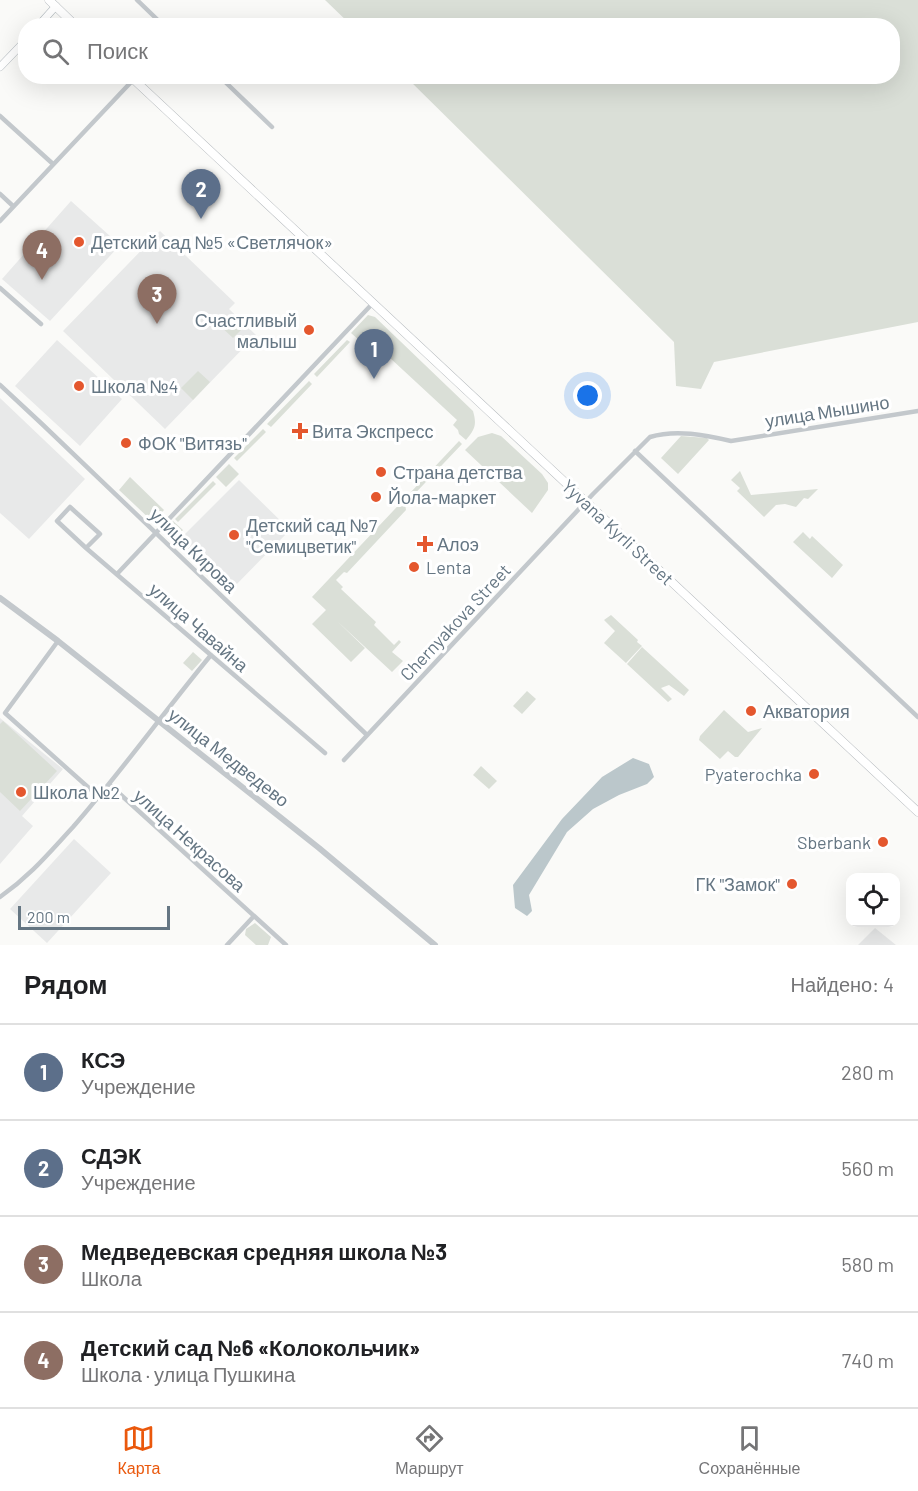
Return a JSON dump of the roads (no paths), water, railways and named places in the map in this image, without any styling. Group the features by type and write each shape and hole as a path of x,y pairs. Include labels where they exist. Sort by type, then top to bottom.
{"main road":[{"path":"49,0 68,18"},
{"path":"45,18 56,6"},
{"path":"0,67 18,48"},
{"name":"Yyvana Kyrli Street","path":"137,84 918,812"}],"street":[{"path":"56,6 62,0"},
{"path":"137,0 156,18"},
{"path":"0,221 126,84"},
{"path":"227,84 272,127"},
{"path":"0,116 53,164"},
{"path":"0,194 13,206"},
{"path":"0,288 40,324"},
{"path":"117,574 373,303"},
{"name":"улица Кирова","path":"0,385 367,735"},
{"name":"улица Мышино","path":"635,451 650,437 659,434 713,436 731,441 918,411"},
{"path":"635,451 918,717"},
{"name":"Chernyakova Street","path":"344,760 635,451"},
{"name":"улица Чавайна","path":"86,548 99,534 70,507 57,521 86,548 325,753"},
{"name":"улица Медведево","path":"0,598 58,641 319,848 435,945"},
{"path":"58,641 5,713 99,797"},
{"name":"улица Некрасова","path":"211,655 157,720 110,785 286,945"},
{"path":"0,897 32,873 110,785"},
{"path":"227,945 254,916"}],"place":[{"name":"СДЭК","path":"201,219"},
{"name":"Детский сад №5 «Светлячок»","path":"79,242"},
{"name":"Детский сад №6 «Колокольчик»","path":"42,280"},
{"name":"Медведевская средняя школа №3","path":"157,324"},
{"name":"Счастливый малыш","path":"309,330"},
{"name":"КСЭ","path":"374,379"},
{"name":"Школа №4","path":"79,386"},
{"name":"Вита Экспресс","path":"300,431"},
{"name":"ФОК \"Витязь\"","path":"126,443"},
{"name":"Страна детства","path":"381,472"},
{"name":"Йола-маркет","path":"376,497"},
{"name":"Детский сад №7 \"Семицветик\"","path":"234,535"},
{"name":"Алоэ","path":"425,544"},
{"name":"Lenta","path":"414,567"},
{"name":"Акватория","path":"751,711"},
{"name":"Pyaterochka","path":"814,774"},
{"name":"Школа №2","path":"21,792"},
{"name":"Sberbank","path":"883,842"},
{"name":"ГК \"Замок\"","path":"792,884"}]}
